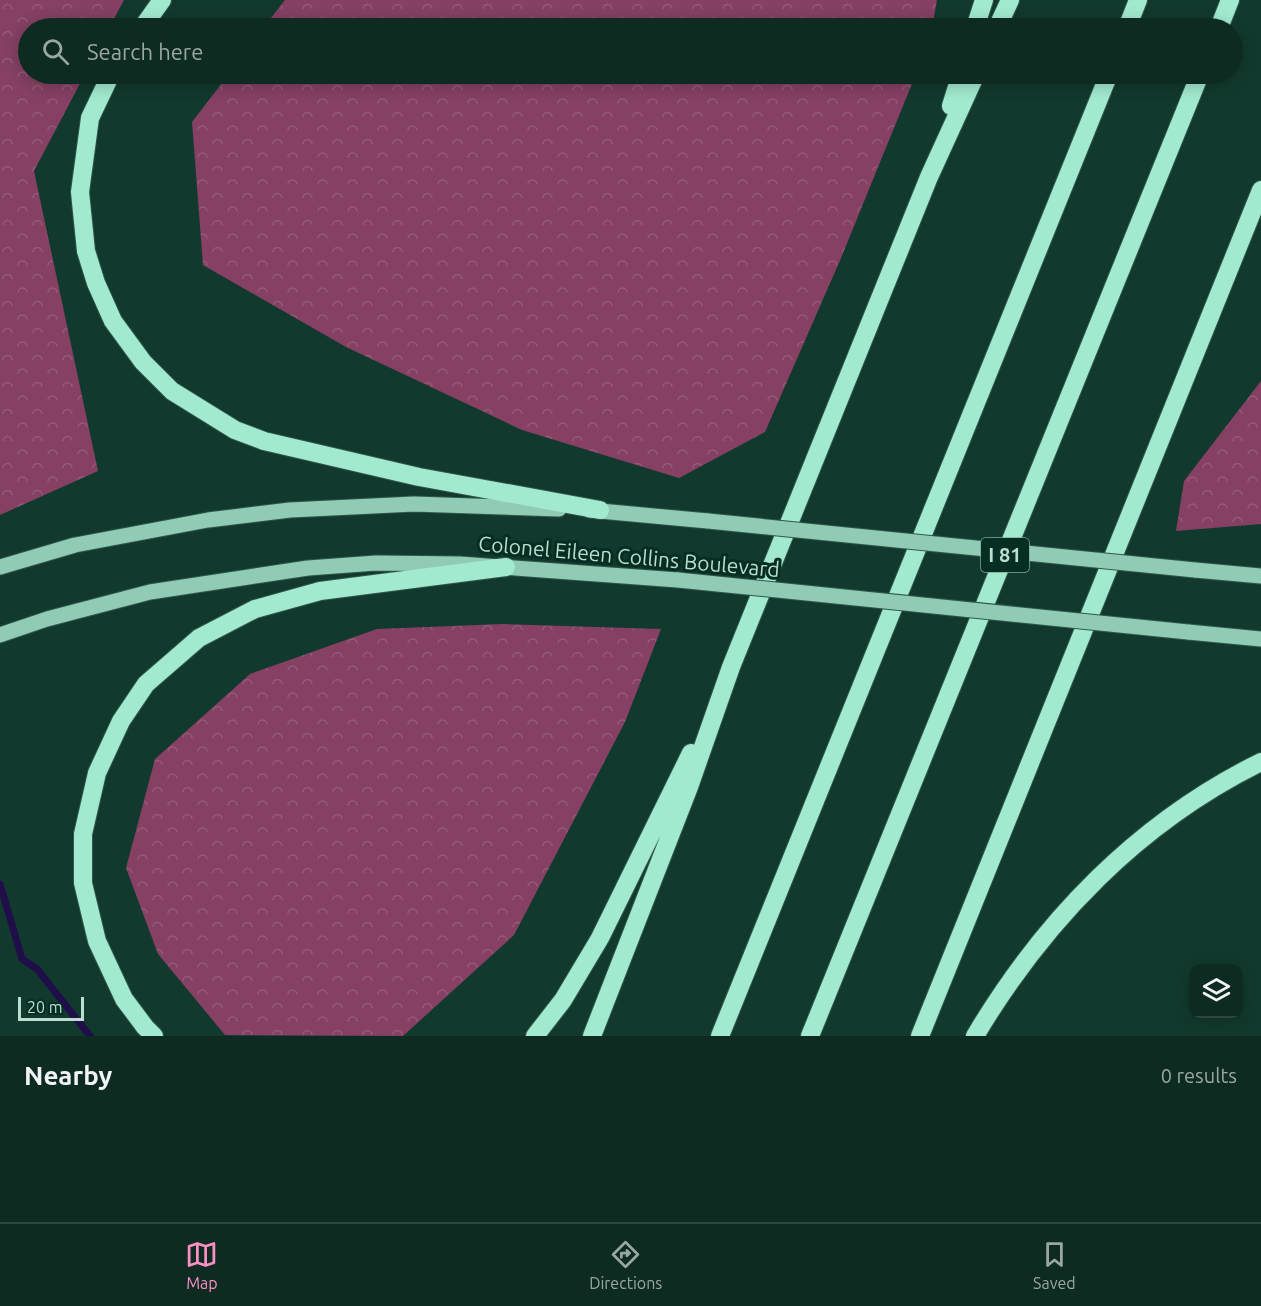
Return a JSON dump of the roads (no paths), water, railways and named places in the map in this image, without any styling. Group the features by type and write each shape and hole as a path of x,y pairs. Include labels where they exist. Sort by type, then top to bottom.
{"highway":[{"path":"149,18 162,0"},
{"path":"978,18 984,0"},
{"path":"1002,18 1010,0"},
{"path":"1131,18 1138,0"},
{"path":"1223,18 1230,0"},
{"path":"106,84 90,118 80,192 86,251 96,283 113,321 143,362 172,391 235,430 264,441 419,477 600,510"},
{"path":"929,177 958,84"},
{"path":"592,1036 689,788 731,668 929,177 971,84"},
{"path":"720,1036 1105,84"},
{"name":"I 81","path":"810,1036 1196,84"},
{"path":"920,1036 1261,190"},
{"path":"154,1036 124,999 97,941 83,883 83,834 97,773 121,721 146,684 199,638 255,609 320,591 506,567"},
{"path":"535,1036 563,1000 600,938 731,668"},
{"path":"975,1036 996,1000 1073,902 1107,868 1148,833 1205,794 1261,762"}],"main road":[{"name":"Colonel Eileen Collins Boulevard","path":"0,567 75,544 208,520 290,510 414,504 600,510 1261,576"},
{"name":"Colonel Eileen Collins Boulevard","path":"0,635 47,619 150,592 308,568 376,563 460,564 678,580 1261,639"}],"waterway":[{"path":"0,884 22,959 37,969 90,1036"}]}
